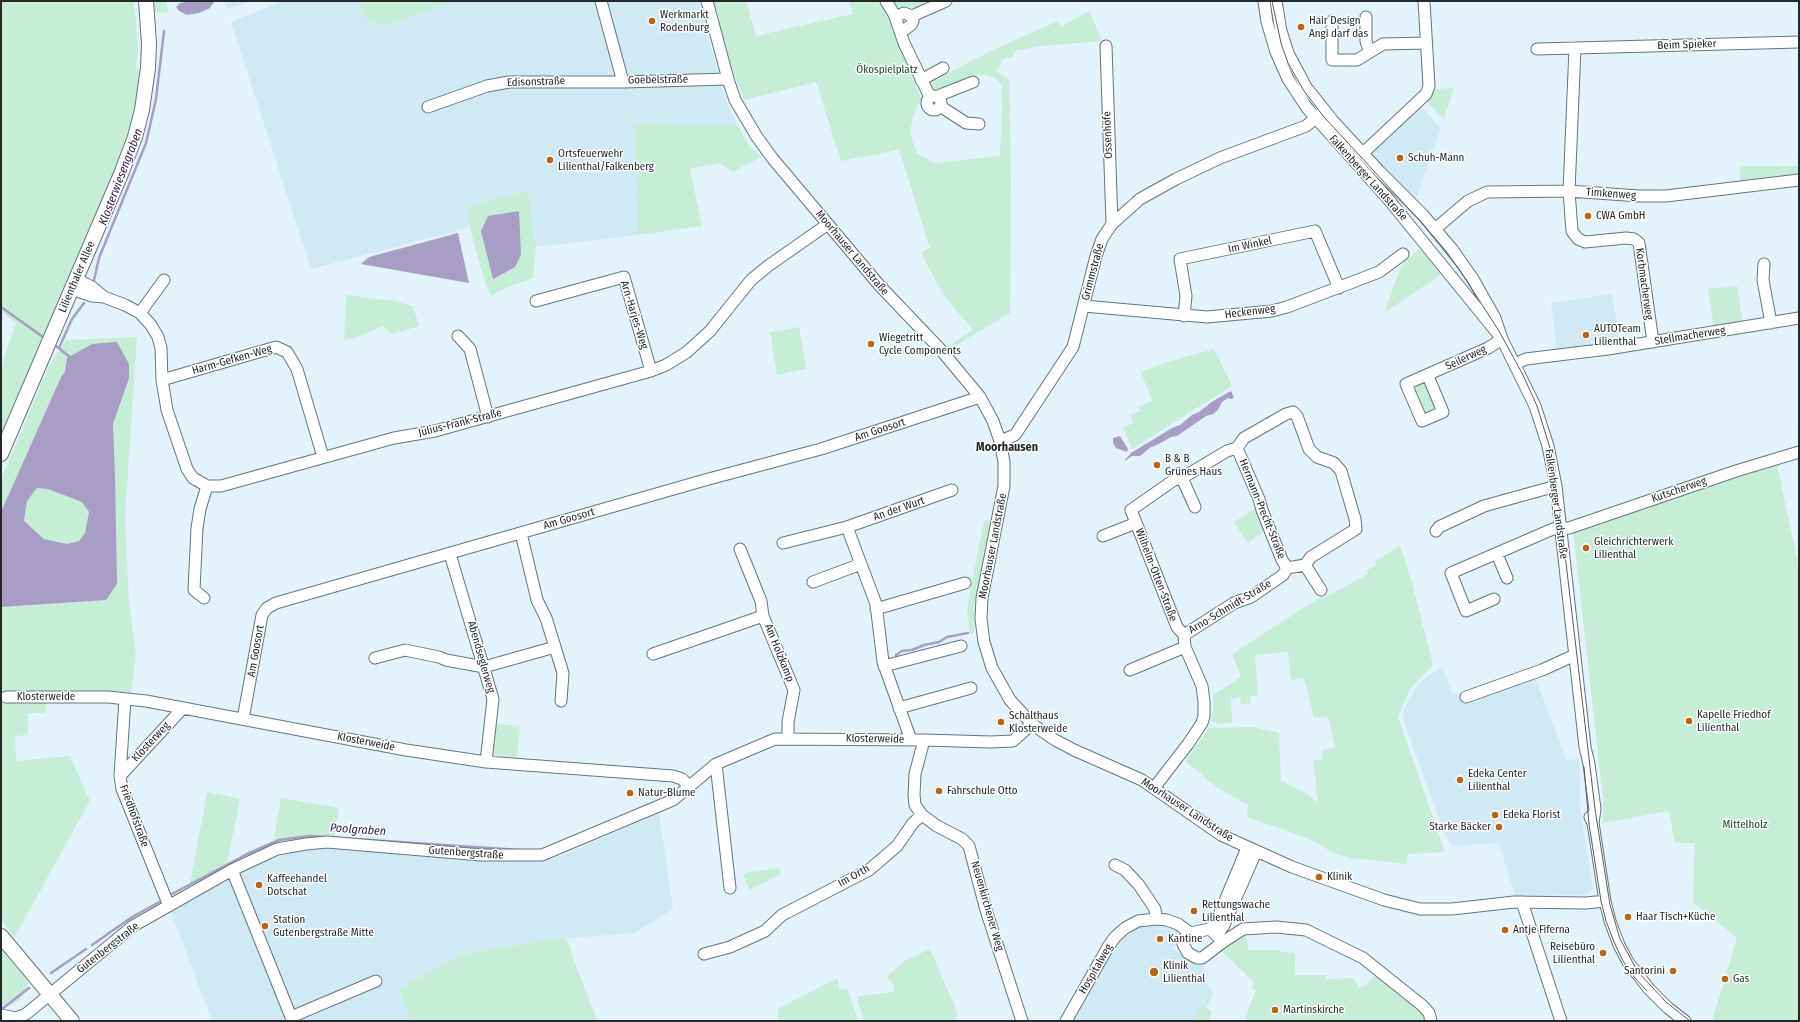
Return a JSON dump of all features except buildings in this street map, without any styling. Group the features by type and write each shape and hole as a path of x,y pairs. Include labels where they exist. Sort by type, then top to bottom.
{"main road":[{"name":"Lilienthaler Allee","path":"1,454 126,161 140,120 149,61 146,1"},
{"path":"1,936 72,1021"}],"street":[{"name":"Goebelstraße","path":"601,1 623,82 728,79"},
{"name":"Moorhauser Landstraße","path":"706,1 735,100 757,137 887,294 941,350 980,397 994,421 1000,440 1004,462 1004,486 998,525 986,573 982,598 981,619 984,642 992,668 1010,700 1032,724 1062,743 1123,771 1154,788 1221,835 1252,850 1377,898 1420,909 1452,909 1522,902 1586,903 1605,901"},
{"path":"886,1 895,16 900,32 921,80 936,100 966,123 980,124"},
{"path":"895,16 904,13 912,16 946,1"},
{"name":"Falkenberger Landstraße","path":"1264,1 1272,41 1283,70 1293,88 1316,119 1397,210 1502,339"},
{"name":"Falkenberger Landstraße","path":"1276,1 1281,31 1288,52 1306,87 1324,111 1435,229 1463,265 1483,295 1495,318 1502,339 1530,395 1542,423 1550,452 1556,486 1559,529 1585,747 1584,763 1587,807 1592,823 1605,901 1615,935 1623,953 1634,970 1649,990 1668,1008 1685,1021"},
{"path":"1363,153 1426,94 1429,86 1424,1"},
{"path":"900,32 913,22 912,16"},
{"path":"1366,17 1366,41 1369,51"},
{"path":"1332,21 1332,60 1356,60 1383,44 1426,43"},
{"name":"Beim Spieker","path":"1537,49 1799,42"},
{"name":"Ossenhöfe","path":"1106,46 1112,224"},
{"path":"1569,191 1575,48"},
{"path":"921,80 943,68"},
{"name":"Edisonstraße","path":"428,107 487,86 509,82 623,82"},
{"path":"936,100 940,95 962,88 973,82"},
{"name":"Grimmstraße","path":"1000,440 1015,435 1073,347 1098,250 1102,239 1112,224 1140,199 1176,179 1220,158 1306,126 1324,111"},
{"name":"Timkenweg","path":"1435,229 1468,201 1487,192 1569,191 1639,196 1666,196 1799,180"},
{"name":"Korbmacherweg","path":"1569,191 1572,231 1578,239 1585,242 1626,238 1634,239 1639,243 1653,342"},
{"name":"Julius-Frank-Straße","path":"207,486 221,486 234,483 394,438 435,431 651,371 666,365 687,352 710,331 751,280 768,266 828,224"},
{"name":"Im Winkel","path":"1184,316 1186,296 1180,259 1315,231 1339,288"},
{"name":"Heckenweg","path":"1084,306 1207,317 1272,311 1339,288 1379,272 1403,254"},
{"path":"1764,264 1763,280 1771,323"},
{"name":"Arn-Harjes-Weg","path":"536,301 624,277 651,371"},
{"path":"140,313 164,280"},
{"path":"74,284 92,296 104,297 125,305 140,313 151,325 160,344 162,353 162,380 167,410 187,469 193,478 207,486 200,510 197,528 194,590 204,598"},
{"name":"Stellmacherweg","path":"1515,364 1526,359 1653,342 1799,318"},
{"path":"458,336 470,349 488,417"},
{"name":"Seilerweg","path":"1428,376 1488,348 1502,339"},
{"name":"Harm-Gefken-Weg","path":"162,380 276,347 287,352 297,369 323,457"},
{"name":"Am Goosort","path":"243,719 261,620 267,608 276,603 705,480 821,449 980,397"},
{"name":"Wilhelm-Otten-Straße","path":"1154,788 1188,744 1202,723 1204,716 1204,702 1202,686 1185,647 1184,635 1177,627 1131,510 1174,480 1182,478 1227,451 1237,448 1244,438 1286,414 1293,412 1297,416 1309,449 1317,456 1334,463 1341,471 1355,519 1356,529 1311,557 1305,565"},
{"name":"Hermann-Precht-Straße","path":"1237,448 1259,499 1282,560 1287,568"},
{"name":"Kutscherweg","path":"1559,529 1569,528 1736,471 1799,452"},
{"path":"1182,478 1195,507"},
{"path":"1436,531 1439,527 1484,506 1556,486"},
{"name":"An der Wurt","path":"783,543 846,527 952,490"},
{"name":"Wilhelm-Otten-Straße","path":"1103,536 1136,523"},
{"path":"846,527 861,564 876,609 884,666 911,740"},
{"name":"Falkenberger Landstraße","path":"1494,599 1466,611 1451,573 1553,529 1559,529"},
{"path":"521,533 538,600 546,618 563,673 561,701"},
{"name":"Am Holzkamp","path":"740,549 761,601 764,616 794,690 788,722 788,738"},
{"name":"Abendseglerweg","path":"450,554 493,699 486,762"},
{"path":"1497,554 1507,578"},
{"path":"813,582 861,564"},
{"path":"1287,568 1305,565 1321,590"},
{"name":"Arno-Schmidt-Straße","path":"1184,635 1234,604 1251,597 1282,575 1287,568"},
{"path":"876,609 965,583"},
{"name":"Am Holzkamp","path":"653,654 764,616"},
{"path":"375,658 405,650 484,667 555,646"},
{"path":"884,666 961,646"},
{"path":"1130,670 1185,647"},
{"path":"1466,697 1542,670 1575,654"},
{"path":"899,708 971,688"},
{"name":"Klosterweide","path":"6,697 108,697 125,699 183,708 406,750 486,762 673,776 682,779 689,786 716,764 775,739 1013,741 1032,724"},
{"name":"Friedhofstraße","path":"125,699 120,776 125,799 169,906"},
{"name":"Klosterweg","path":"120,776 183,708"},
{"path":"922,815 915,805 914,795 915,774 924,740"},
{"path":"716,764 730,888"},
{"name":"Gutenbergstraße","path":"1,1015 11,1017 22,1016 134,926 232,870 277,849 327,842 481,855 542,855 673,800 689,786"},
{"name":"Im Orth","path":"704,954 730,947 765,931 782,915 869,870 897,846 913,823 922,815"},
{"name":"Neuenkirchener Weg","path":"922,815 937,826 962,839 969,846 986,910 1022,1021"},
{"path":"1252,850 1224,925 1216,935 1202,958 1197,958 1188,952 1183,944 1185,938 1190,933 1216,935 1244,929 1276,927 1306,930 1338,944 1363,958 1423,1006 1429,1013 1431,1021"},
{"path":"1115,865 1125,870 1139,885 1155,909 1156,919"},
{"path":"232,870 291,1017 376,981"},
{"path":"1522,902 1561,1021"},
{"name":"Hospitalweg","path":"1066,1021 1115,937 1125,928 1138,921 1156,919 1167,920 1178,924 1190,933"}],"shaded area":[{"path":"191,1 214,2 210,8 199,13 187,15 179,11 176,7 180,3"},
{"path":"222,1 253,1 228,8"},
{"path":"284,1 358,1 366,20 379,26 388,25 454,1 699,1 722,88 737,125 635,125 638,235 536,247 528,190 467,207 469,224 464,229 311,269 231,22"},
{"path":"1421,107 1441,128 1413,207 1368,155"},
{"path":"519,211 521,255 515,267 493,279 481,231 488,216"},
{"path":"458,233 469,283 361,264 369,257"},
{"path":"1612,294 1620,343 1557,352 1551,303"},
{"path":"117,342 129,364 129,378 113,424 117,584 106,600 1,607 1,512 61,377 65,372 67,358 92,344","holes":["37,488 48,489 82,502 89,512 85,533 79,541 67,544 44,539 24,521 27,501"]},
{"path":"1231,391 1234,398 1228,398 1222,402 1218,410 1213,414 1206,416 1177,436 1171,437 1151,447 1140,456 1132,456 1125,461 1131,453 1172,428 1180,425 1213,401"},
{"path":"1120,436 1128,449 1127,452 1116,448 1113,443 1113,438"},
{"path":"1443,667 1452,694 1467,692 1471,703 1535,676 1566,760 1579,759 1581,816 1593,887 1590,893 1580,895 1515,896 1500,846 1493,843 1453,846 1447,840 1402,717 1405,707 1416,687 1425,678"},
{"path":"659,813 673,909 634,933 544,940 461,955 399,989 411,1021 212,1021 171,912 257,864 294,852 332,848 472,860 544,861 564,855"},
{"name":"Klinik Lilienthal","path":"1162,922 1179,930 1178,939 1173,949 1201,964 1209,974 1205,978 1212,991 1202,1010 1199,1008 1193,1021 1072,1021 1117,940 1137,926"}],"green space":[{"path":"1,1 133,1 138,49 136,67 141,75 133,123 120,159 1,435 1,368 16,323 1,311"},
{"path":"150,1 166,1 168,13 153,12"},
{"path":"358,1 454,1 388,25 379,26 366,20"},
{"name":"Ökospielplatz","path":"712,1 746,1 756,36 853,14 849,1 881,1 922,100 917,106 912,122 910,133 913,143 917,153 934,163 1000,156 1002,103 1001,84 995,78 987,75 975,75 959,84 936,92 930,90 926,84 995,49 1058,21 1061,27 1089,11 1102,41 1042,46 1014,51 1014,57 1004,58 996,71 1009,80 1011,182 1010,313 950,349 949,346 973,330 948,301 921,253 930,248 899,150 841,161 816,82 744,100 735,77"},
{"path":"892,1 931,1 916,8 896,7"},
{"path":"1454,88 1444,119 1427,102 1431,97 1432,89"},
{"path":"635,124 737,125 750,147 761,157 733,172 720,163 690,169 702,226 638,235"},
{"path":"1740,166 1799,166 1799,176 1740,181"},
{"path":"528,190 536,247 533,278 500,290 491,297 482,272 469,224 467,207","holes":["519,211 493,279 481,231 488,216"]},
{"path":"1418,250 1421,250 1442,274 1384,313 1402,264"},
{"path":"1737,286 1743,322 1714,327 1708,289"},
{"path":"346,295 394,301 413,306 419,326 392,334 383,326 358,337 344,340"},
{"path":"799,327 806,369 777,375 770,332"},
{"path":"137,337 125,517 129,604 136,654 131,693 113,691 1,691 1,607 105,600 115,475 113,424 129,378 92,344 67,358 65,372 61,377 1,512 1,479 49,366 66,340"},
{"path":"1214,349 1232,386 1132,449 1123,428 1133,423 1130,415 1140,411 1138,407 1152,401 1141,372 1167,362"},
{"path":"1424,380 1437,408 1423,412 1411,386"},
{"name":"Mittelholz","path":"1777,464 1799,570 1799,1021 1712,1021 1737,938 1693,902 1695,843 1675,843 1669,811 1603,823 1603,799 1573,530 1759,467"},
{"path":"37,488 48,489 82,502 89,512 85,533 79,541 67,544 44,539 24,521 27,501"},
{"path":"1256,508 1266,530 1248,543 1234,522"},
{"path":"992,519 974,606 974,633 970,634 967,609 984,521"},
{"path":"1400,545 1411,579 1433,665 1410,689 1398,717 1445,852 1408,854 1407,864 1351,858 1336,854 1307,838 1247,817 1248,805 1215,786 1185,761 1209,728 1253,727 1279,733 1281,781 1306,793 1318,803 1313,761 1323,759 1322,750 1335,747 1328,717 1314,718 1304,678 1291,680 1288,652 1255,655 1258,695 1250,696 1251,703 1241,705 1240,697 1231,699 1232,722 1222,724 1211,722 1214,704 1213,695 1241,677 1232,654 1322,596 1324,598 1368,574 1366,571 1376,565 1375,562"},
{"path":"47,702 45,713 28,713 28,735 15,736 16,761 70,756 90,801 14,938 1,919 1,703"},
{"path":"493,724 520,726 517,758 490,755"},
{"path":"207,792 240,799 227,864 190,884"},
{"path":"281,798 339,808 334,837 310,836 279,840 273,843"},
{"path":"779,868 781,874 749,890 743,873"},
{"path":"1246,935 1248,950 1280,950 1281,952 1295,953 1295,975 1326,975 1326,979 1353,978 1360,988 1369,982 1379,972 1411,1000 1429,1021 1244,1021 1256,990 1252,988 1254,982 1219,949 1237,937"},
{"path":"566,938 597,1021 411,1021 399,989 461,955 544,940"},
{"path":"1,947 29,983 19,1001 7,1006 1,1005"},
{"path":"930,949 958,1014 955,1021 864,1021 857,998 859,996 894,992 894,985 888,979 888,975 906,960"},
{"path":"838,978 839,990 847,989 858,1021 780,1021 777,1013 779,1008"},
{"path":"1212,991 1213,994 1206,1008 1211,1011 1209,1021 1193,1021 1199,1008 1202,1010"}],"waterway":[{"name":"Klosterwiesengraben","path":"94,280 99,258 146,143 156,99 164,31"},
{"name":"Klosterwiesengraben","path":"59,348 72,319 84,303"},
{"name":"Klosterwiesengraben","path":"1,307 43,337"},
{"path":"56,346 70,357"},
{"path":"896,655 902,651 912,650 924,645 939,642 947,637 968,633"},
{"name":"Poolgraben","path":"172,894 247,854 279,840 310,836 520,850"},
{"name":"Poolgraben","path":"92,945 132,917 161,901"},
{"name":"Poolgraben","path":"51,973 86,949"},
{"name":"Poolgraben","path":"2,1009 29,988"}],"tram line":[{"path":"1272,1 1281,43 1288,63 1304,91 1324,117 1421,222 1459,269 1499,331 1523,375 1537,406 1554,461 1595,809 1610,905 1620,939 1638,972 1666,1002 1690,1021"},
{"path":"1584,767 1589,824 1601,901 1606,921 1623,961 1635,978 1647,991"}],"place":[{"name":"Werkmarkt Rodenburg","path":"652,21"},
{"name":"Hair Design Angi darf das","path":"1301,27"},
{"name":"Schuh-Mann","path":"1400,158"},
{"name":"Ortsfeuerwehr Lilienthal/Falkenberg","path":"550,160"},
{"name":"CWA GmbH","path":"1588,216"},
{"name":"AUTOTeam Lilienthal","path":"1586,335"},
{"name":"Wiegetritt Cycle Components","path":"871,344"},
{"name":"B & B Grünes Haus","path":"1157,465"},
{"name":"Gleichrichterwerk Lilienthal","path":"1586,548"},
{"name":"Kapelle Friedhof Lilienthal","path":"1689,721"},
{"name":"Schalthaus Klosterweide","path":"1001,722"},
{"name":"Edeka Center Lilienthal","path":"1460,780"},
{"name":"Fahrschule Otto","path":"939,791"},
{"name":"Natur-Blume","path":"630,793"},
{"name":"Edeka Florist","path":"1495,815"},
{"name":"Starke Bäcker","path":"1499,827"},
{"name":"Klinik","path":"1319,877"},
{"name":"Kaffeehandel Dotschat","path":"259,885"},
{"name":"Rettungswache Lilienthal","path":"1194,911"},
{"name":"Haar Tisch+Küche","path":"1628,917"},
{"name":"Station Gutenbergstraße Mitte","path":"265,926"},
{"name":"Antje Fiferna","path":"1505,930"},
{"name":"Kantine","path":"1160,939"},
{"name":"Reisebüro Lilienthal","path":"1603,953"},
{"name":"Santorini","path":"1673,971"},
{"name":"Klinik Lilienthal","path":"1154,972"},
{"name":"Gas","path":"1725,979"},
{"name":"Martinskirche","path":"1275,1010"}],"district":[{"name":"Moorhausen","path":"1007,448"}]}
